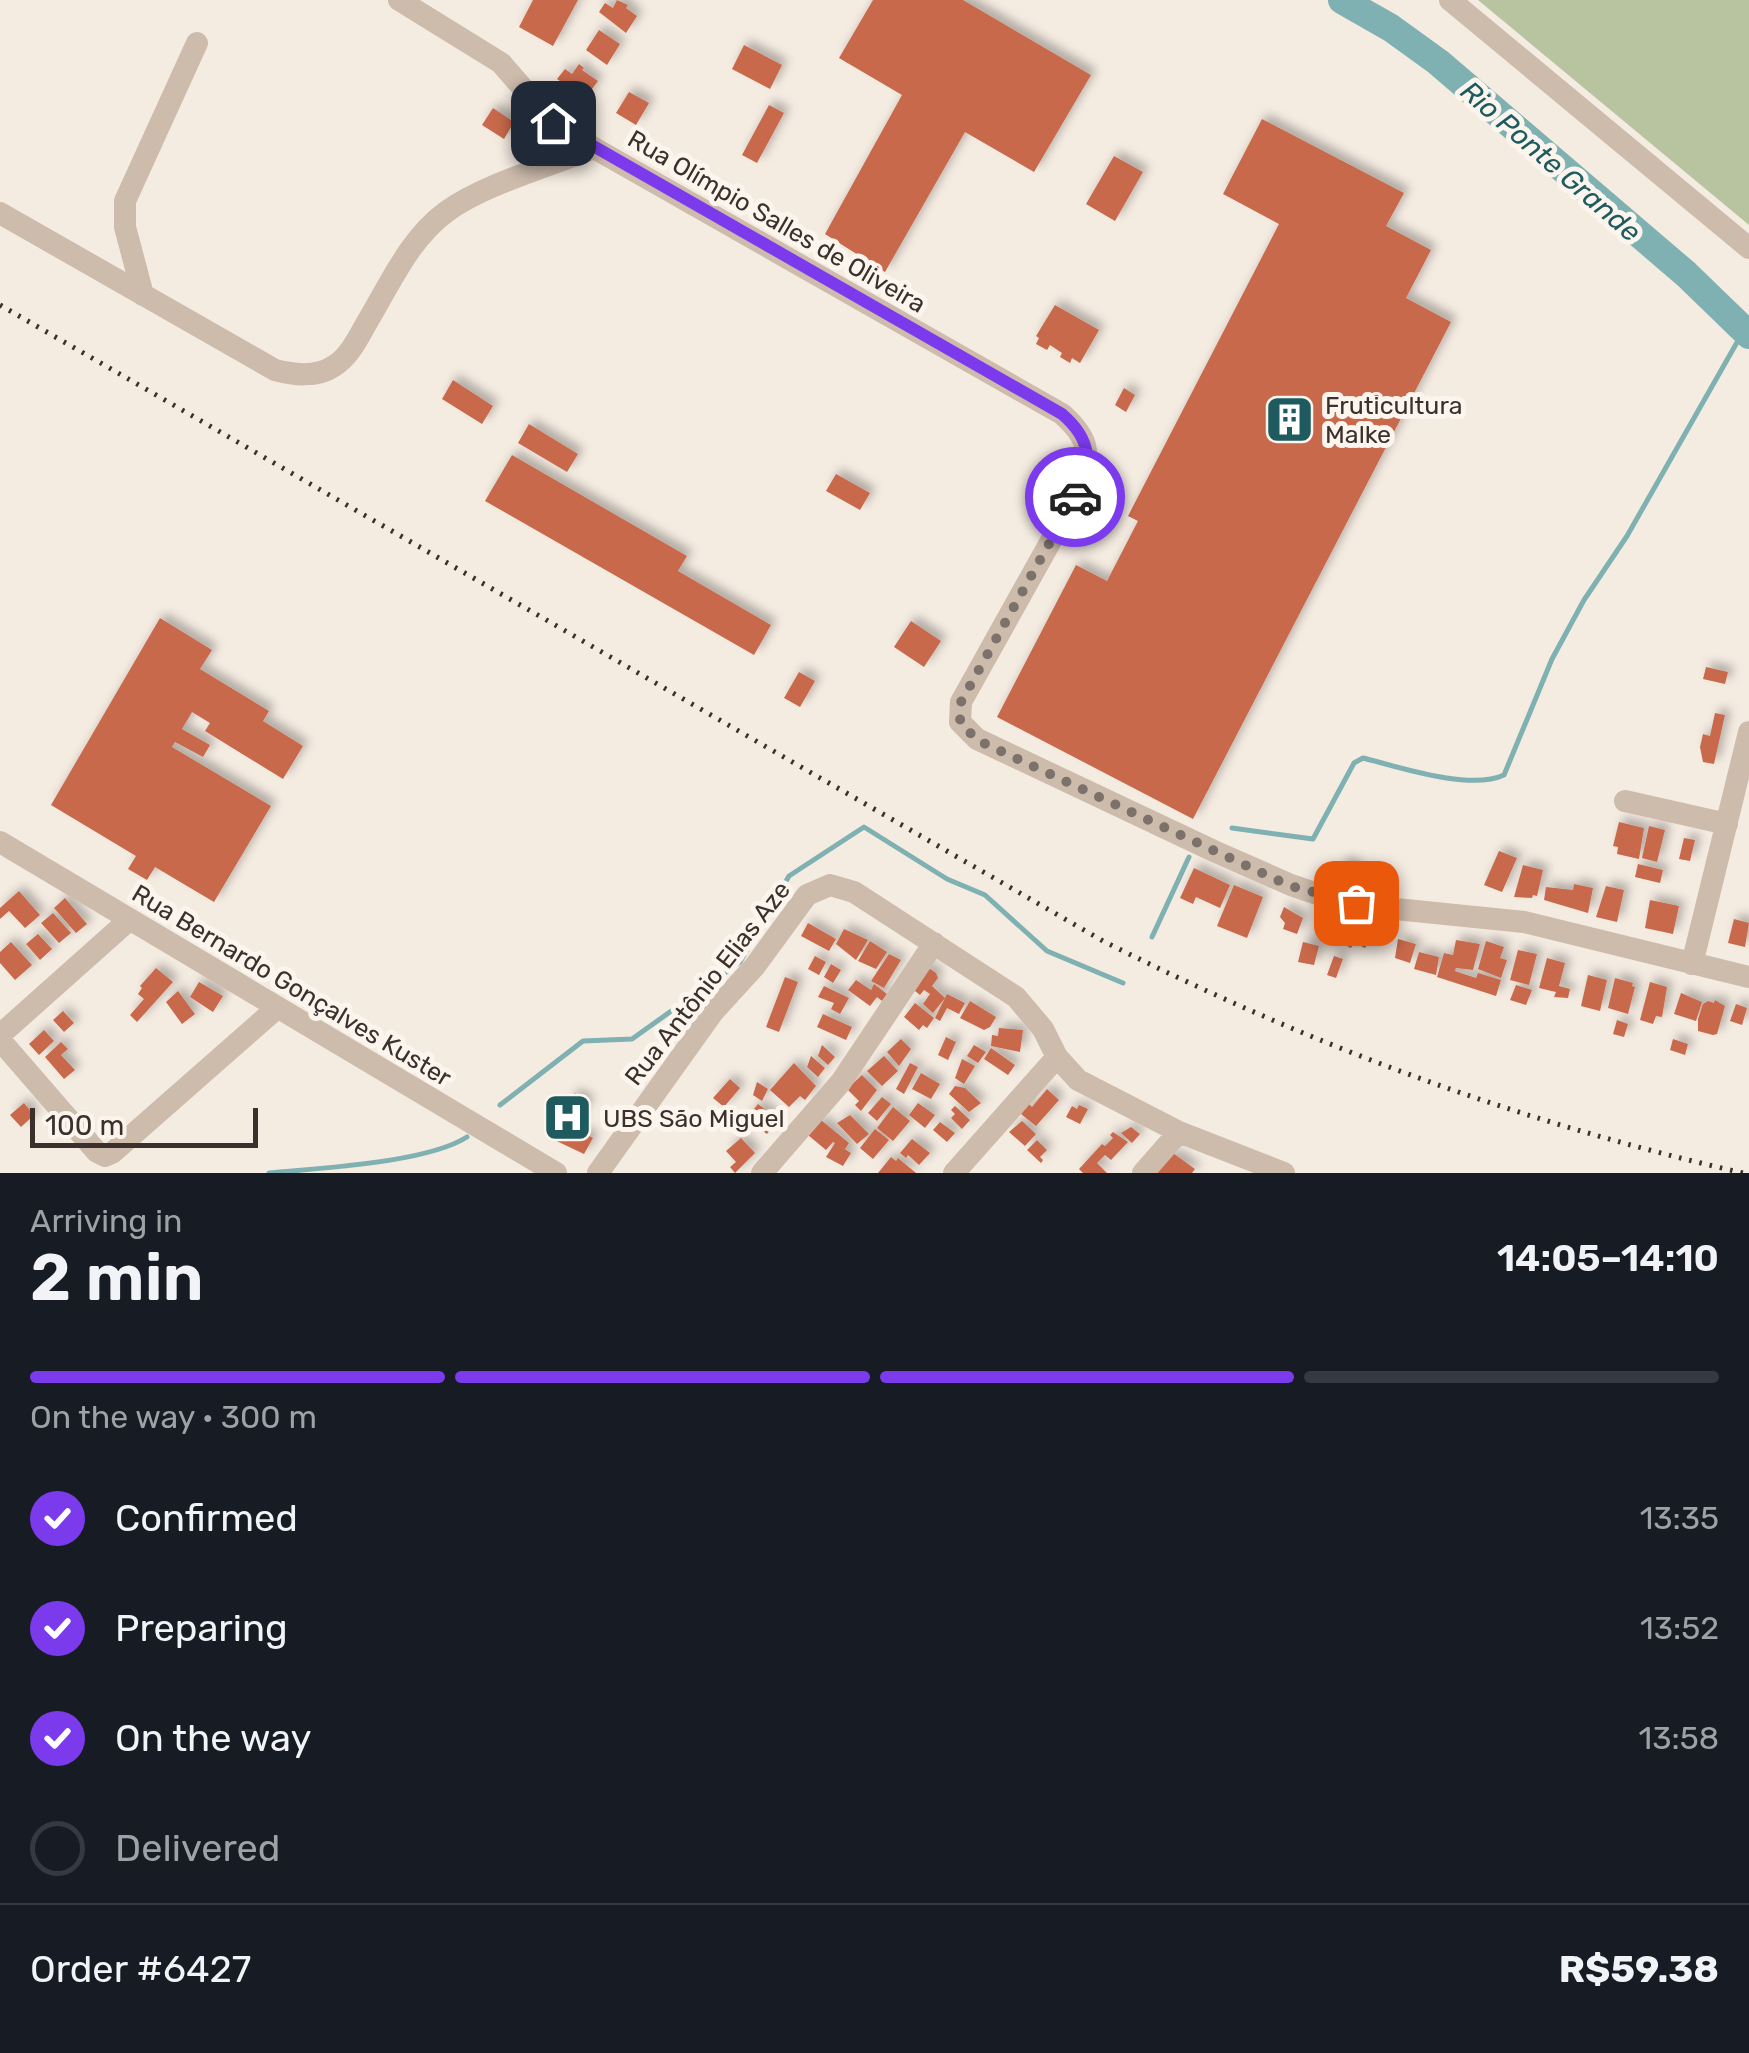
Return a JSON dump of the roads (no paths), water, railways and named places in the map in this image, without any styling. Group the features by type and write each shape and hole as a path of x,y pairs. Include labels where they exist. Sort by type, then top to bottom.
{"street":[{"name":"Rua Olímpio Salles de Oliveira","path":"399,0 501,62 553,123 1062,414 1079,429 1086,444 1087,463 1080,487 961,702 960,722 977,740 1290,886 1376,907 1524,922 1692,964"},
{"path":"1450,0 1749,248"},
{"path":"143,294 124,227 126,201 197,43"},
{"path":"0,213 275,370 293,375 315,374 334,366 350,351 408,254 445,212 594,148"},
{"path":"1749,732 1692,964 1749,977"},
{"path":"1625,801 1726,824"},
{"name":"Rua Bernardo Gonçalves Kuster","path":"0,842 556,1173"},
{"name":"Rua Antônio Elias Aze","path":"598,1173 713,1012 755,966 808,895 819,887 830,885 854,892 934,943"},
{"path":"129,920 0,1038 97,1152 105,1156 277,1008"},
{"path":"762,1173 841,1082 934,943 1016,997 1035,1018 1057,1057 1078,1080 1179,1132 1284,1173"},
{"path":"954,1173 1057,1057"},
{"path":"1143,1173 1179,1132"}],"waterway":[{"name":"Rio Ponte Grande","path":"1342,0 1391,28 1438,62 1686,274 1749,335"},
{"path":"1232,828 1313,839 1354,763 1363,758 1454,779 1504,775 1552,659 1744,330"},
{"path":"500,1105 583,1041 632,1039 740,962 789,876 864,827 947,879 985,895 1047,951 1123,983"},
{"path":"1152,937 1189,857"},
{"path":"269,1173 400,1158 449,1146 467,1137"}],"railway":[{"path":"0,305 1103,941 1259,1014 1416,1077 1576,1130 1743,1173"}],"place":[{"name":"Fruticultura Malke","path":"1290,419"},
{"name":"UBS São Miguel","path":"568,1118"}]}
